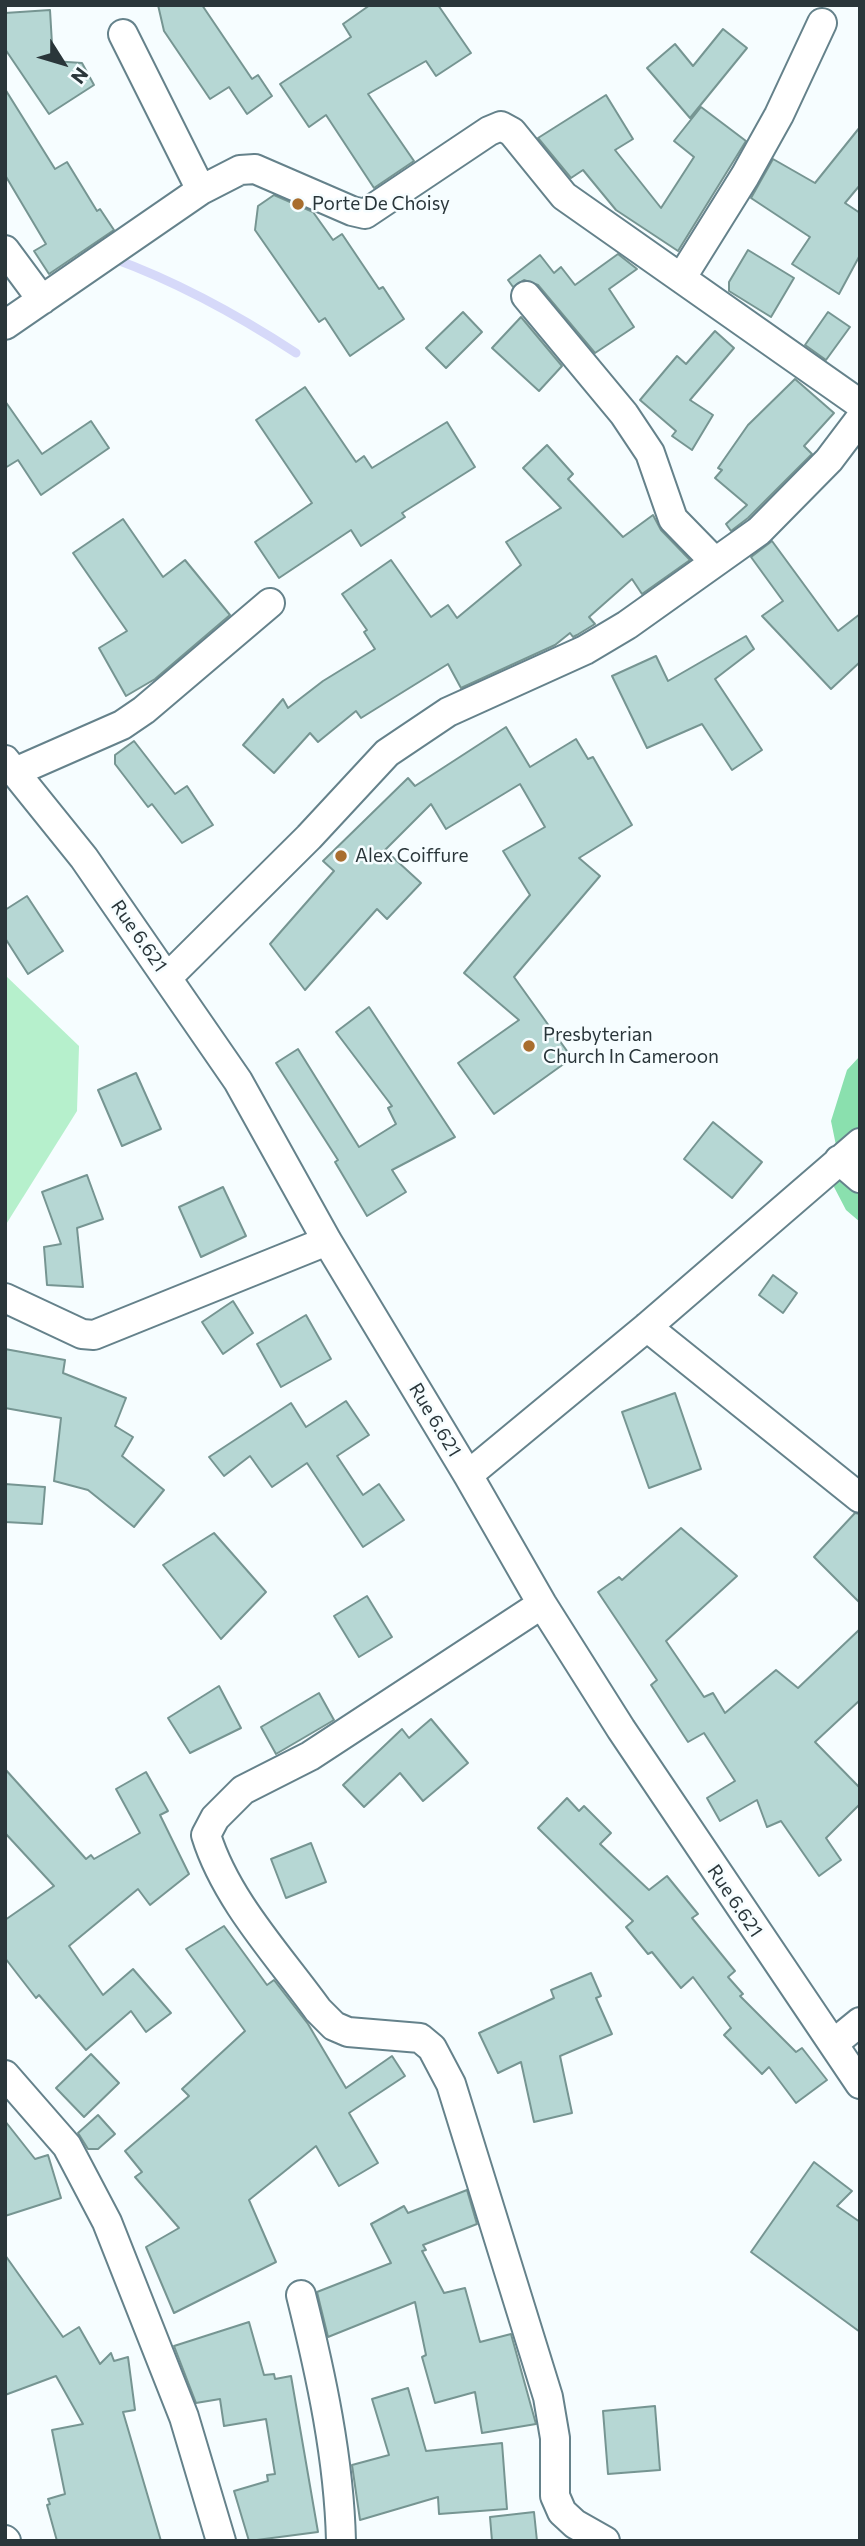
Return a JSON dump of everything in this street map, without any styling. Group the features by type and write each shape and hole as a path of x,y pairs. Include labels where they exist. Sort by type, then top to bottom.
{"street":[{"path":"682,277 774,125 822,23"},
{"path":"123,34 201,190"},
{"path":"5,325 201,190 240,170 255,169 352,211 365,214 489,131 502,126 512,132 564,196 860,404"},
{"path":"5,250 42,300"},
{"path":"526,296 624,414 650,453 673,519 715,562"},
{"path":"168,977 309,837 387,753 449,712 586,650 627,625 759,531 786,507 829,460 860,419"},
{"path":"10,766 122,725 144,710 270,603"},
{"name":"Rue 6.621","path":"10,766 84,858 238,1081 327,1241 542,1604 650,1773 860,2084"},
{"path":"468,1475 853,1160"},
{"path":"5,1298 82,1334 94,1335 327,1241"},
{"path":"648,1327 860,1498"},
{"path":"542,1604 310,1756 243,1790 215,1818 206,1835 214,1858 236,1896 318,2010 334,2026 348,2032 420,2038 432,2048 451,2084 548,2397 555,2438 555,2496 562,2512 575,2524 605,2541"},
{"path":"833,2044 860,2022"},
{"path":"5,2075 67,2146 107,2222 184,2417 221,2541"},
{"path":"301,2295 329,2422 341,2541"}],"green space":[{"path":"5,975 79,1046 77,1111 5,1226"},
{"path":"860,1056 860,1222 846,1210 834,1187 839,1160 831,1121 847,1070"}],"building":[{"path":"158,5 202,5 252,79 258,75 272,96 247,114 229,87 210,99 164,31"},
{"path":"370,5 438,5 471,53 436,76 426,61 368,94 414,161 374,188 326,115 309,127 280,84 351,37 343,24"},
{"path":"50,10 53,61 82,63 94,85 49,114 5,49 5,13"},
{"path":"723,29 747,48 690,118 647,68 675,44 693,66"},
{"path":"5,89 55,169 67,162 97,211 100,209 114,230 49,274 34,251 46,244 5,175"},
{"path":"606,95 633,139 615,150 661,208 694,157 674,141 701,107 746,141 678,251 616,210 583,170 571,178 538,138"},
{"path":"860,127 860,185 845,203 860,213 860,255 839,294 792,264 810,237 751,198 773,159 815,183"},
{"path":"274,195 313,212 333,240 342,234 379,289 383,287 404,319 350,356 325,318 319,322 255,230 258,206"},
{"path":"748,250 794,278 771,317 729,291 729,282"},
{"path":"618,254 637,269 609,289 634,327 595,353 538,285 524,280 513,287 508,280 540,255 554,273 561,267 575,285"},
{"path":"463,312 482,332 446,368 426,348"},
{"path":"828,312 850,327 826,360 805,345"},
{"path":"521,317 562,366 539,391 492,348"},
{"path":"715,331 734,348 690,400 713,415 692,450 672,436 676,431 640,400 677,356 686,364"},
{"path":"795,379 834,413 804,446 812,454 748,518 731,531 726,524 747,505 715,478 722,470 718,468 748,425"},
{"path":"305,387 356,462 364,456 372,468 447,422 475,467 402,513 405,517 361,546 351,530 279,578 255,542 312,503 256,420"},
{"path":"5,401 42,454 91,421 109,448 41,495 18,460 5,468"},
{"path":"547,445 573,474 568,479 623,537 653,515 661,530 690,560 642,594 632,579 589,617 595,624 573,637 570,633 555,645 461,688 448,664 361,718 356,711 318,742 310,733 274,773 243,745 283,699 288,708 323,681 375,649 364,632 367,630 342,594 391,560 431,617 448,605 457,618 521,565 506,542 561,508 523,468"},
{"path":"123,519 163,577 185,560 230,615 155,679 126,696 99,648 127,631 73,553"},
{"path":"772,541 838,631 860,614 860,662 831,689 762,616 783,601 751,557"},
{"path":"746,636 754,649 715,679 762,750 732,770 702,724 647,748 612,676 656,656 668,681"},
{"path":"506,727 530,767 576,739 588,759 593,757 632,825 579,858 600,876 514,977 572,1058 494,1114 458,1063 519,1020 464,973 530,895 503,851 545,827 520,784 446,829 431,804 385,850 421,883 387,919 377,909 305,990 270,944 334,871 323,861 408,778 415,786"},
{"path":"134,741 175,794 187,786 213,825 182,843 152,804 148,807 115,764 115,755"},
{"path":"27,896 63,951 28,974 5,938 5,910"},
{"path":"369,1007 455,1137 392,1170 406,1192 367,1216 335,1162 338,1160 276,1063 298,1049 359,1147 396,1124 388,1108 392,1106 336,1032"},
{"path":"136,1073 161,1129 122,1146 98,1090"},
{"path":"713,1122 762,1162 732,1198 684,1159"},
{"path":"87,1175 103,1219 77,1228 83,1287 47,1285 44,1247 61,1244 42,1192"},
{"path":"223,1187 246,1236 201,1257 179,1207"},
{"path":"773,1275 797,1293 783,1313 759,1295"},
{"path":"233,1301 253,1333 223,1354 202,1322"},
{"path":"306,1315 331,1359 281,1387 257,1344"},
{"path":"5,1349 65,1360 63,1373 126,1398 115,1426 133,1437 122,1456 164,1490 134,1527 88,1490 54,1481 61,1418 5,1408"},
{"path":"675,1393 701,1469 649,1488 622,1412"},
{"path":"346,1401 369,1435 337,1456 363,1495 379,1484 404,1520 363,1547 307,1463 272,1487 250,1456 224,1476 209,1457 291,1403 306,1427"},
{"path":"5,1484 45,1487 42,1524 5,1522"},
{"path":"855,1513 860,1514 860,1603 814,1557"},
{"path":"681,1528 737,1576 666,1641 704,1697 713,1693 725,1713 776,1670 798,1688 860,1629 860,1700 815,1742 860,1788 860,1804 826,1838 841,1860 819,1876 781,1821 767,1827 757,1800 720,1821 707,1798 735,1781 704,1733 688,1742 651,1685 657,1680 598,1592 619,1577 622,1580"},
{"path":"214,1533 266,1592 221,1639 163,1565"},
{"path":"367,1596 392,1637 359,1657 334,1616"},
{"path":"219,1686 241,1728 190,1753 168,1718"},
{"path":"319,1693 334,1720 276,1754 261,1727"},
{"path":"431,1719 468,1763 423,1801 400,1773 364,1807 343,1785 402,1729 409,1738"},
{"path":"5,1769 86,1859 91,1855 94,1859 140,1833 116,1789 146,1772 168,1811 160,1815 189,1874 150,1905 138,1889 69,1946 103,1995 133,1969 171,2013 146,2032 131,2011 86,2050 39,1995 36,1998 5,1958 5,1920 54,1886 5,1833"},
{"path":"567,1798 579,1811 584,1806 611,1833 600,1844 649,1890 667,1876 698,1914 692,1918 735,1971 728,1977 743,1994 740,1996 796,2052 802,2048 827,2080 796,2103 769,2067 762,2074 724,2035 731,2028 693,1977 681,1988 652,1952 648,1954 626,1927 633,1921 538,1828"},
{"path":"311,1843 326,1882 286,1898 271,1859"},
{"path":"224,1926 267,1985 274,1980 308,2024 346,2088 392,2056 405,2076 349,2113 378,2163 339,2186 316,2146 249,2200 276,2262 174,2313 146,2247 179,2228 135,2177 142,2172 125,2151 189,2096 182,2089 245,2031 186,1949"},
{"path":"591,1973 601,1996 596,1998 612,2034 560,2056 572,2113 534,2122 521,2062 498,2073 479,2033 554,1998 551,1990"},
{"path":"91,2054 119,2083 84,2117 56,2088"},
{"path":"98,2115 115,2134 98,2149 88,2149 78,2133"},
{"path":"5,2121 35,2159 48,2155 61,2198 5,2216"},
{"path":"814,2162 852,2191 837,2206 860,2222 860,2332 751,2252"},
{"path":"467,2190 477,2224 423,2245 426,2250 422,2251 444,2293 465,2288 480,2342 511,2334 536,2424 482,2433 475,2392 435,2403 422,2357 426,2355 415,2302 328,2337 317,2292 391,2263 371,2224 404,2206 408,2213"},
{"path":"5,2255 63,2337 79,2327 100,2364 111,2353 114,2361 128,2357 135,2410 123,2412 161,2541 57,2541 47,2505 50,2504 48,2499 65,2494 52,2430 83,2424 56,2376 5,2395"},
{"path":"249,2322 264,2375 274,2374 275,2379 291,2376 318,2532 249,2541 234,2491 268,2481 267,2475 275,2474 266,2419 224,2426 220,2399 196,2403 174,2346"},
{"path":"408,2388 426,2451 502,2443 507,2509 439,2514 438,2497 360,2520 352,2465 389,2455 372,2399"},
{"path":"655,2406 660,2470 608,2474 603,2411"},
{"path":"534,2512 537,2541 492,2541 490,2517"}],"waterway":[{"path":"112,258 207,300 296,353"}],"place":[{"name":"Porte De Choisy","path":"298,204"},
{"name":"Alex Coiffure","path":"341,856"},
{"name":"Presbyterian Church In Cameroon","path":"529,1046"}]}
